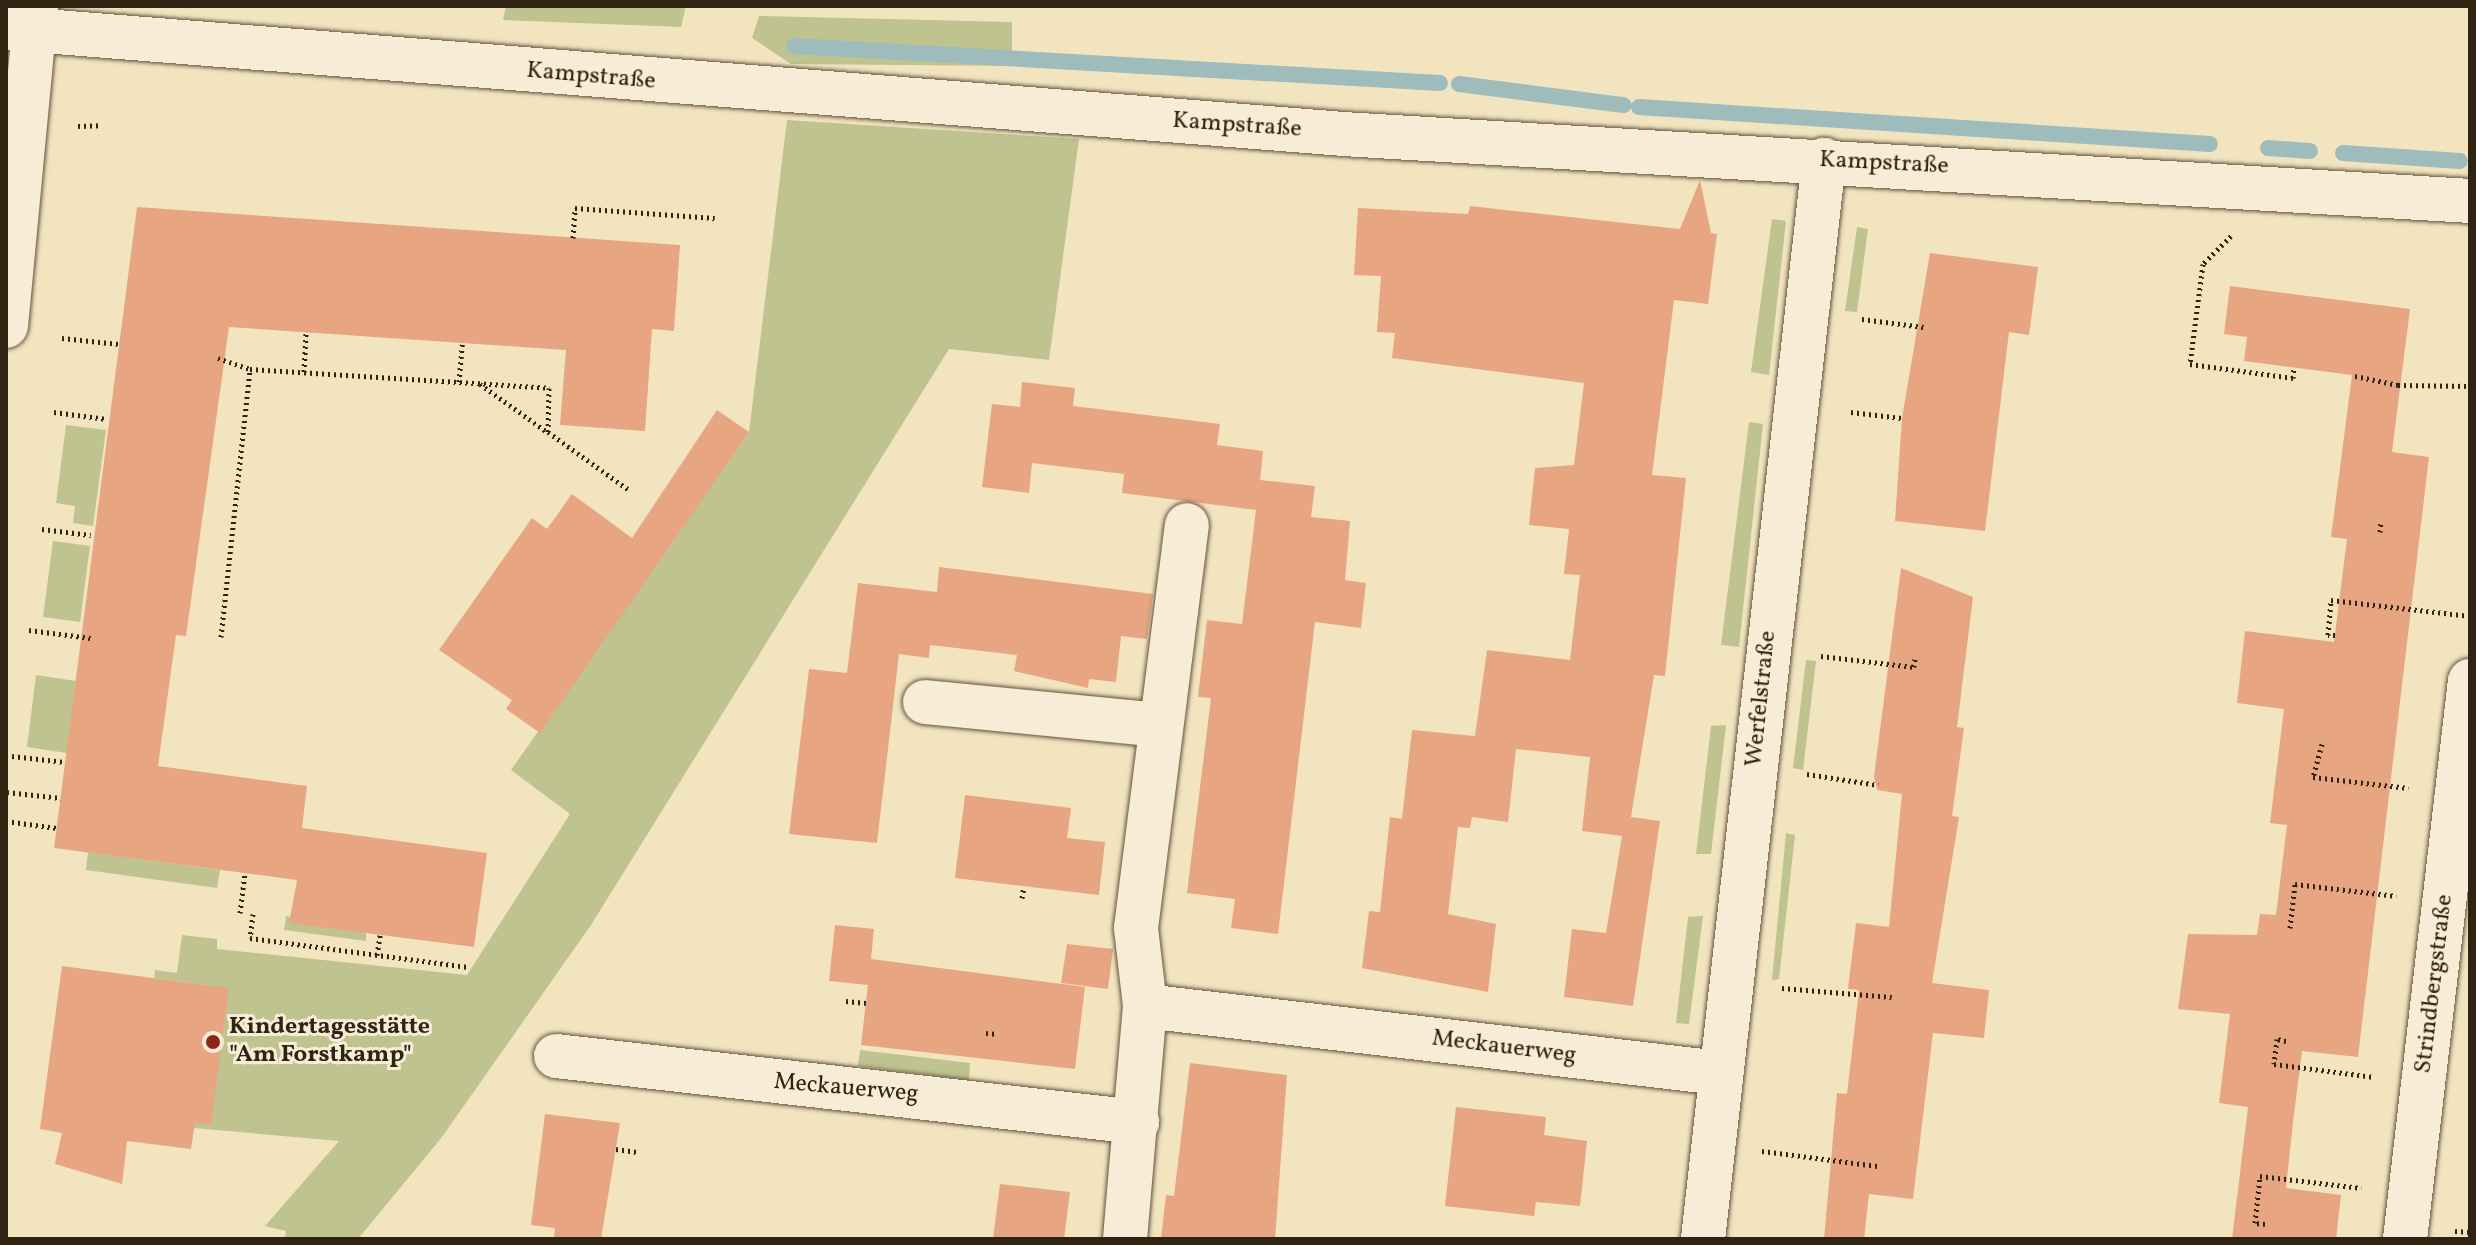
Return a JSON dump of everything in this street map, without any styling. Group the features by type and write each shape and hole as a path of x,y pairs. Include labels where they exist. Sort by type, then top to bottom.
{"street":[{"name":"Kampstraße","path":"25,22 1343,134 1824,160 2470,201"},
{"path":"6,326 25,22"},
{"name":"Werfelstraße","path":"1703,1239 1824,160"},
{"path":"1125,1239 1145,1006 1136,928 1187,525"},
{"name":"Strindbergstraße","path":"2405,1239 2470,681"},
{"path":"925,702 1160,725"},
{"name":"Meckauerweg","path":"1145,1006 1720,1073"},
{"name":"Meckauerweg","path":"556,1056 1137,1122"}],"path":[{"path":"78,126 102,125"},
{"path":"573,238 575,208 715,218"},
{"path":"2237,232 2203,264 2190,364 2293,378 2294,367"},
{"path":"1862,319 1923,327"},
{"path":"304,372 306,333"},
{"path":"62,338 119,344"},
{"path":"459,382 462,344"},
{"path":"218,358 250,369 549,388 548,432"},
{"path":"221,637 250,369"},
{"path":"2355,376 2398,385 2470,386"},
{"path":"479,384 629,490"},
{"path":"54,412 107,419"},
{"path":"1851,412 1902,418"},
{"path":"2380,532 2381,521"},
{"path":"42,529 91,535"},
{"path":"2335,635 2328,635 2331,600 2470,616"},
{"path":"29,630 90,638"},
{"path":"1821,656 1914,667 1915,659"},
{"path":"2322,744 2313,777 2413,789"},
{"path":"12,756 65,762"},
{"path":"1807,774 1878,785"},
{"path":"7,792 61,798"},
{"path":"6,821 57,828"},
{"path":"240,913 245,873"},
{"path":"2290,928 2295,884 2400,896"},
{"path":"1022,898 1024,887"},
{"path":"253,914 250,938 468,967"},
{"path":"377,955 380,935"},
{"path":"1782,988 1892,997"},
{"path":"846,1001 866,1003"},
{"path":"986,1033 997,1034"},
{"path":"2286,1041 2277,1039 2274,1064 2380,1077"},
{"path":"616,1149 637,1152"},
{"path":"1769,1153 1877,1166"},
{"path":"2265,1224 2255,1223 2260,1176 2366,1189"}],"green space":[{"path":"506,6 686,6 681,27 503,20"},
{"path":"759,16 1012,22 1012,66 791,64 752,38"},
{"path":"787,120 1079,139 1049,360 949,349 591,925 442,1137 358,1239 285,1239 286,1231 265,1226 339,1141 194,1128 213,986 154,978 155,970 177,973 182,935 217,939 217,949 467,975 570,814 511,770 749,432"},
{"path":"1772,219 1786,221 1769,375 1751,372"},
{"path":"1857,227 1868,229 1857,312 1845,311"},
{"path":"1749,422 1763,424 1739,647 1721,645"},
{"path":"66,425 106,430 93,526 73,523 75,506 56,503"},
{"path":"53,541 90,546 80,622 43,617"},
{"path":"1806,660 1816,661 1803,770 1793,768"},
{"path":"36,675 76,681 67,753 27,747"},
{"path":"1726,725 1711,854 1696,854 1711,726"},
{"path":"1786,833 1795,835 1779,979 1772,980"},
{"path":"88,852 220,870 217,888 86,870"},
{"path":"286,916 366,933 366,941 284,930"},
{"path":"1703,916 1689,1024 1676,1023 1688,917"},
{"path":"860,1050 970,1063 969,1080 858,1066"}],"building":[{"path":"1700,180 1711,233 1717,234 1708,304 1674,300 1652,475 1686,478 1665,676 1654,675 1631,817 1660,821 1633,1006 1564,997 1572,929 1606,933 1622,836 1582,831 1590,757 1516,749 1508,822 1472,817 1470,828 1458,827 1448,914 1496,924 1488,992 1362,968 1369,911 1380,912 1390,817 1402,819 1412,730 1475,736 1487,650 1570,660 1580,575 1564,574 1569,529 1529,525 1535,468 1574,465 1584,383 1392,358 1395,333 1377,332 1381,276 1354,275 1358,208 1468,214 1470,206 1680,229"},
{"path":"137,207 680,245 674,331 652,329 645,431 560,425 566,350 229,327 186,636 176,635 158,766 307,786 302,828 487,853 474,947 289,923 297,880 54,848"},
{"path":"1930,253 2038,267 2029,335 2009,332 1985,531 1895,521 1902,418"},
{"path":"2230,286 2410,309 2392,452 2429,457 2358,1057 2302,1051 2293,1122 2286,1188 2341,1195 2336,1239 2232,1239 2248,1107 2219,1103 2230,1014 2178,1009 2188,934 2257,935 2260,914 2276,915 2287,825 2270,823 2284,709 2237,703 2245,631 2334,642 2347,539 2331,537 2352,375 2244,361 2247,337 2224,334"},
{"path":"1022,382 1075,388 1073,406 1220,424 1217,445 1263,451 1260,480 1315,486 1311,517 1350,521 1345,580 1366,583 1361,628 1315,622 1278,934 1231,928 1235,899 1187,893 1211,698 1198,697 1207,620 1242,624 1256,510 1122,493 1124,474 1032,463 1029,493 982,487 992,404 1020,407"},
{"path":"717,410 749,432 540,733 506,709 512,700 439,650 532,518 547,529 572,494 632,538"},
{"path":"939,567 1153,594 1147,639 1121,636 1116,682 1089,679 1088,688 1014,671 1017,655 930,645 929,658 899,654 877,843 789,834 809,669 847,673 858,583 937,592"},
{"path":"1901,568 1973,597 1957,727 1964,728 1952,816 1959,817 1932,983 1989,990 1984,1038 1933,1033 1913,1199 1869,1194 1864,1239 1824,1239 1837,1093 1847,1094 1859,990 1848,989 1856,923 1889,927 1902,794 1877,790 1874,776"},
{"path":"965,795 1071,808 1067,838 1105,842 1099,895 955,878"},
{"path":"835,925 874,929 871,959 1085,987 1075,1069 861,1045 868,985 829,981"},
{"path":"1067,944 1113,949 1108,989 1061,983"},
{"path":"62,966 229,988 211,1125 195,1123 191,1149 127,1141 122,1184 55,1164 62,1133 40,1129"},
{"path":"1190,1063 1287,1075 1275,1239 1161,1239 1166,1195 1174,1196"},
{"path":"1456,1107 1546,1117 1544,1135 1587,1141 1580,1206 1536,1202 1534,1216 1445,1206"},
{"path":"545,1114 620,1123 601,1239 554,1239 555,1228 531,1225"},
{"path":"1000,1184 1070,1192 1064,1239 993,1239"}],"waterway":[{"path":"794,46 1440,83"},
{"path":"1459,84 1624,105"},
{"path":"1639,107 2210,144"},
{"path":"2268,148 2310,151"},
{"path":"2343,153 2460,161"}],"place":[{"name":"Kindertagesstätte \"Am Forstkamp\"","path":"213,1042"}]}
